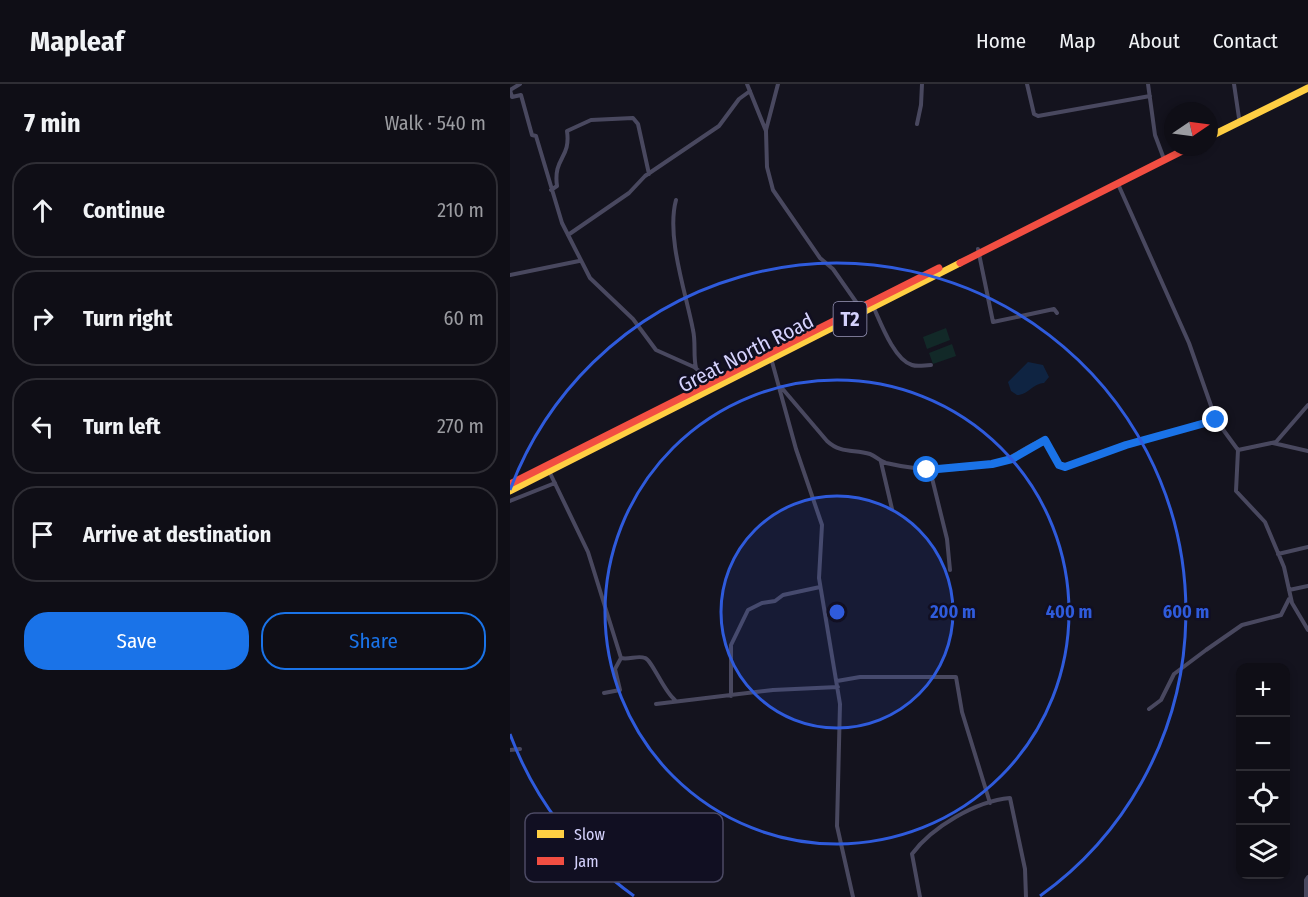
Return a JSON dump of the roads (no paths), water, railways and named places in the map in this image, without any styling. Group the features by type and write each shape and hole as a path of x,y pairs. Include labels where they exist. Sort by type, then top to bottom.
{"highway":[{"path":"1218,130 1307,86"},
{"path":"1218,130 1307,86"},
{"name":"Great North Road","path":"510,484 548,468 1167,156"},
{"name":"Great North Road","path":"1164,158 1169,156"},
{"name":"Great North Road","path":"510,491 548,468"}],"street":[{"path":"520,84 510,90 512,97 521,95 532,135 536,136 551,190 568,235 593,282 633,319 653,347 696,368 714,384"},
{"path":"747,84 766,131"},
{"path":"778,84 766,131 767,167 773,190 820,258 833,269 862,310"},
{"path":"917,124 922,84"},
{"path":"1027,84 1034,114 1038,116 1149,96"},
{"path":"1148,84 1157,144 1164,158"},
{"path":"1234,84 1239,118"},
{"path":"568,235 629,193 649,174 719,126 739,99 750,91"},
{"path":"551,190 557,186 556,168 569,146 567,130 591,120 633,118 640,132 649,174"},
{"path":"1118,182 1189,343 1216,420 1238,450 1236,489 1261,516 1278,554 1289,593 1299,617 1308,630"},
{"path":"676,200 674,226 693,331 696,368"},
{"path":"979,251 993,322 1054,309 1057,314"},
{"path":"510,275 569,261 580,261"},
{"path":"872,304 890,343 905,361 913,366 931,365"},
{"path":"770,356 794,444 822,525 820,587 838,687 837,826 853,897"},
{"path":"780,386 830,444 846,452 870,454 881,461 930,470 992,464 1012,459 1045,440 1059,465 1065,467 1134,442 1216,420"},
{"path":"1238,450 1273,443 1281,438 1308,405"},
{"path":"1273,443 1308,451"},
{"path":"881,461 892,509"},
{"path":"548,468 588,552 621,658 615,669 620,690 604,693"},
{"path":"930,470 947,539 950,570"},
{"path":"510,501 555,483"},
{"path":"1278,554 1308,547"},
{"path":"1289,593 1308,586"},
{"path":"731,696 731,645 748,610 762,603 775,601 783,595 820,587"},
{"path":"1149,709 1161,700 1174,674 1239,627 1281,615 1287,608 1289,593"},
{"path":"621,658 644,657 650,661 664,689 676,701"},
{"path":"837,681 860,677 956,677 962,712 990,803"},
{"path":"656,704 838,687"},
{"path":"510,750 520,749"},
{"path":"920,897 912,854 932,830 947,821 990,803 1010,798 1025,869 1026,897"},
{"path":"1306,897 1307,879"}],"water":[{"path":"1028,362 1043,365 1049,377 1044,383 1017,395 1011,391 1008,382"}]}
